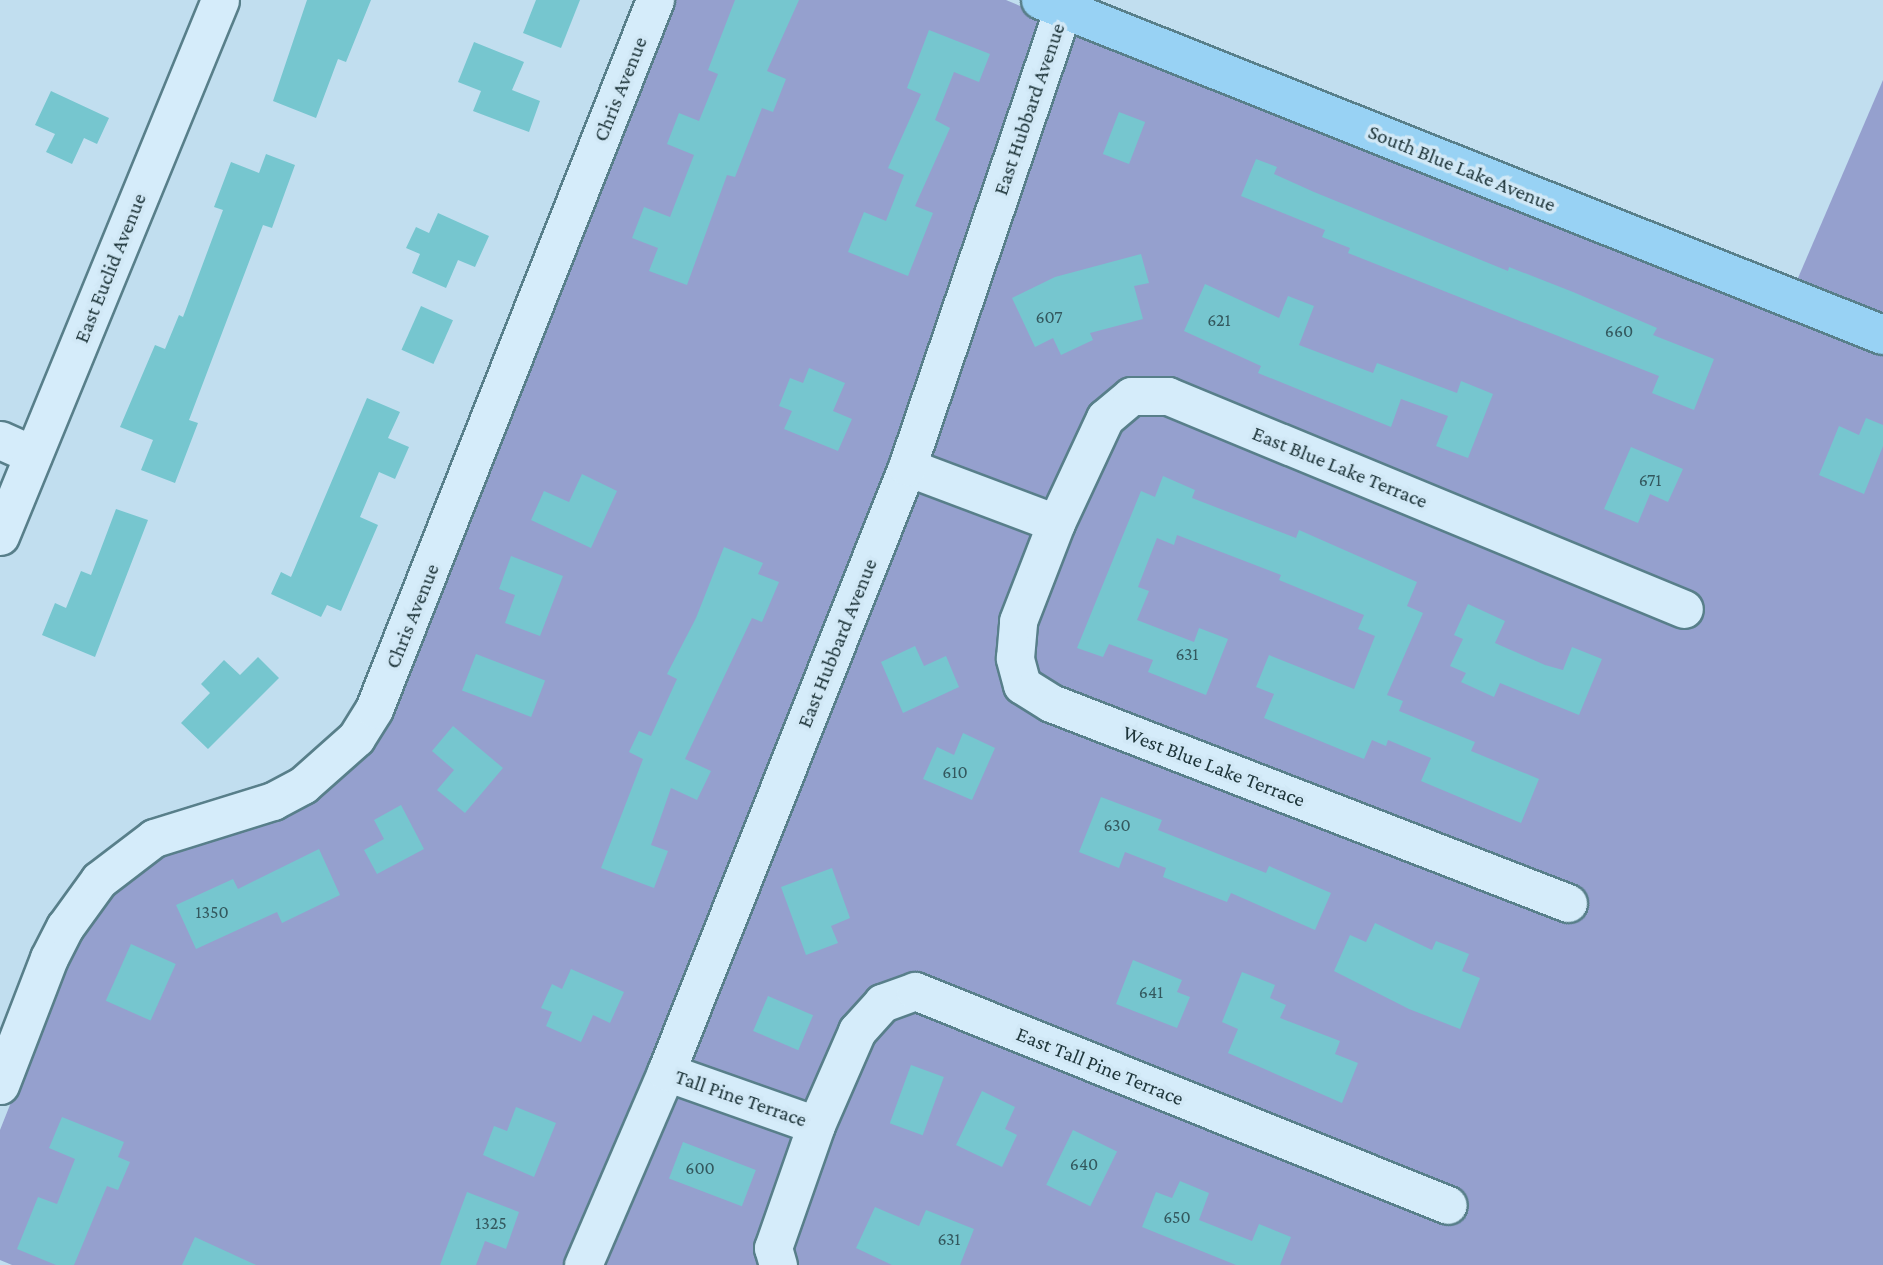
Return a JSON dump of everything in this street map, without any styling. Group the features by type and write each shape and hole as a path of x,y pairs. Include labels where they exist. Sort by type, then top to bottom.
{"main road":[{"name":"South Blue Lake Avenue","path":"1052,5 1883,335"}],"street":[{"name":"East Euclid Avenue","path":"0,536 220,0"},
{"name":"Chris Avenue","path":"0,1085 65,927 99,880 154,838 263,804 303,785 356,738 374,709 655,0"},
{"name":"East Hubbard Avenue","path":"583,1265 666,1072 907,467 1052,5"},
{"name":"East Blue Lake Terrace","path":"1056,523 1105,418 1131,396 1168,396 1684,609"},
{"path":"0,440 33,455"},
{"path":"907,467 1056,523"},
{"name":"West Blue Lake Terrace","path":"1056,523 1018,621 1015,658 1022,685 1051,703 1568,903"},
{"name":"East Tall Pine Terrace","path":"778,1265 773,1248 816,1125 857,1031 882,1003 915,991 1448,1205"},
{"name":"Tall Pine Terrace","path":"666,1072 816,1125"}],"shaded area":[{"path":"670,0 1006,0 1044,16 893,461 651,1066 566,1265 12,1265 0,1260 0,1130 78,934 112,890 148,859 345,770"},
{"path":"1073,28 1883,350 1883,1265 794,1265 789,1249 831,1130 871,1039 892,1015 916,1007 1457,1224 1467,1199 920,979 807,1107 686,1064 917,485 1037,530 1003,618 1046,716 1578,922 1587,896 1057,691 1035,677 1030,658 1033,625 1071,529 1118,427 1139,410 1167,410 1693,628 1704,603 1174,383 1130,382 1047,505 927,459"},
{"path":"1883,80 1883,320 1795,285"},
{"path":"675,1090 797,1132 762,1265 600,1265"}],"building":[{"path":"307,0 371,0 346,62 338,59 316,118 273,101"},
{"path":"536,0 580,0 561,48 523,33"},
{"path":"735,0 799,0 767,71 786,79 773,112 762,108 735,177 727,175 687,285 649,271 658,248 632,238 644,207 670,217 694,155 667,144 679,113 699,121 718,74 708,70"},
{"path":"929,30 990,54 979,82 954,72 935,120 950,128 915,206 933,213 908,276 848,252 864,212 886,221 904,175 888,168 921,94 907,88"},
{"path":"474,42 524,62 512,90 540,101 529,132 473,111 481,91 458,82"},
{"path":"51,91 109,118 97,144 84,138 72,164 46,152 55,134 35,125"},
{"path":"1119,112 1145,122 1129,164 1103,154"},
{"path":"266,154 295,165 272,228 263,225 189,420 198,423 175,483 141,470 153,440 120,427 155,345 165,349 179,315 183,317 223,210 214,207 231,162 259,173"},
{"path":"1256,159 1277,167 1274,174 1314,192 1508,271 1509,267 1573,292 1657,328 1653,335 1714,359 1694,410 1652,393 1659,376 1348,253 1350,248 1322,237 1325,230 1241,196"},
{"path":"438,213 489,236 475,267 458,260 446,288 412,273 420,254 406,248 416,227 429,233"},
{"path":"1141,254 1149,283 1134,286 1143,319 1090,333 1093,340 1061,355 1053,338 1035,347 1012,298 1055,277"},
{"path":"1205,284 1279,318 1288,296 1314,306 1299,345 1373,373 1377,363 1457,393 1461,381 1493,394 1468,458 1436,446 1448,416 1401,399 1391,427 1258,373 1261,366 1184,331"},
{"path":"421,306 453,320 433,364 401,350"},
{"path":"809,368 845,383 833,411 852,419 838,451 784,429 792,411 779,406 790,378 803,383"},
{"path":"367,398 400,412 388,438 409,447 395,479 379,472 360,517 378,525 341,611 327,605 321,617 271,594 281,572 291,577"},
{"path":"1866,418 1883,425 1883,446 1864,494 1819,475 1839,426 1859,435"},
{"path":"1631,447 1683,469 1668,502 1650,494 1638,523 1604,509"},
{"path":"582,474 617,491 591,548 531,520 544,491 569,502"},
{"path":"1163,476 1195,490 1192,498 1296,538 1299,530 1417,582 1407,606 1423,613 1387,695 1403,701 1399,711 1475,742 1471,751 1539,779 1521,823 1421,781 1431,758 1388,740 1386,746 1372,740 1364,759 1264,718 1274,694 1256,687 1269,655 1354,689 1375,636 1358,629 1364,615 1279,580 1281,575 1177,535 1174,545 1157,538 1138,587 1149,591 1137,620 1194,642 1199,628 1228,639 1206,695 1148,672 1153,660 1109,644 1103,657 1077,648 1141,491 1155,497"},
{"path":"116,509 148,520 95,657 42,635 55,603 66,608 81,571 91,575"},
{"path":"724,547 763,563 758,574 779,582 762,622 752,618 685,759 711,771 697,800 671,788 651,845 668,851 654,888 601,868 643,759 629,752 639,731 651,736 677,679 667,674 696,618"},
{"path":"511,556 563,576 540,636 505,623 515,595 499,589"},
{"path":"1468,604 1505,621 1495,643 1545,665 1563,670 1572,647 1602,659 1579,715 1500,683 1494,697 1461,682 1466,673 1450,666 1463,639 1454,635"},
{"path":"915,646 924,666 946,656 959,687 903,713 881,662"},
{"path":"476,654 545,681 531,717 462,690"},
{"path":"258,657 279,678 208,749 181,723 210,693 201,684 224,660 240,675"},
{"path":"453,726 503,768 465,813 437,790 454,770 432,751"},
{"path":"963,733 995,748 972,800 923,779 937,747 954,755"},
{"path":"1101,797 1162,820 1158,830 1266,873 1269,866 1331,893 1315,930 1231,893 1227,902 1163,877 1166,868 1125,852 1119,868 1079,852"},
{"path":"401,805 424,849 377,874 364,850 384,839 374,820"},
{"path":"319,849 340,895 282,923 277,912 196,949 176,905 233,879 238,889"},
{"path":"832,868 850,918 831,926 838,943 806,955 781,887"},
{"path":"1375,923 1432,950 1436,941 1469,954 1462,971 1480,978 1460,1029 1409,1009 1334,971 1350,935 1366,942"},
{"path":"131,944 176,964 151,1021 106,1001"},
{"path":"1133,960 1182,980 1177,992 1190,997 1177,1028 1116,1004"},
{"path":"571,969 624,992 610,1023 593,1015 581,1042 546,1026 552,1012 541,1008 552,984 562,989"},
{"path":"1242,972 1275,985 1270,998 1286,1005 1280,1018 1340,1041 1335,1054 1358,1063 1342,1103 1228,1053 1238,1029 1222,1022"},
{"path":"768,996 813,1015 798,1050 753,1031"},
{"path":"911,1065 944,1077 923,1135 890,1123"},
{"path":"982,1091 1015,1107 1005,1129 1017,1135 1002,1167 956,1145"},
{"path":"516,1107 556,1123 534,1177 483,1155 494,1126 507,1131"},
{"path":"62,1117 124,1142 118,1157 130,1162 118,1190 107,1186 74,1265 56,1265 17,1249 38,1197 57,1204 75,1159 49,1148"},
{"path":"1073,1130 1117,1151 1090,1206 1046,1185"},
{"path":"683,1142 756,1170 742,1206 669,1178"},
{"path":"1180,1181 1209,1193 1199,1220 1252,1241 1259,1224 1291,1237 1280,1265 1236,1265 1142,1227 1156,1192 1172,1198"},
{"path":"467,1192 519,1212 506,1249 485,1241 476,1265 440,1265"},
{"path":"875,1207 919,1226 926,1210 974,1229 960,1265 892,1265 856,1248"},
{"path":"195,1237 256,1265 182,1265"}]}
